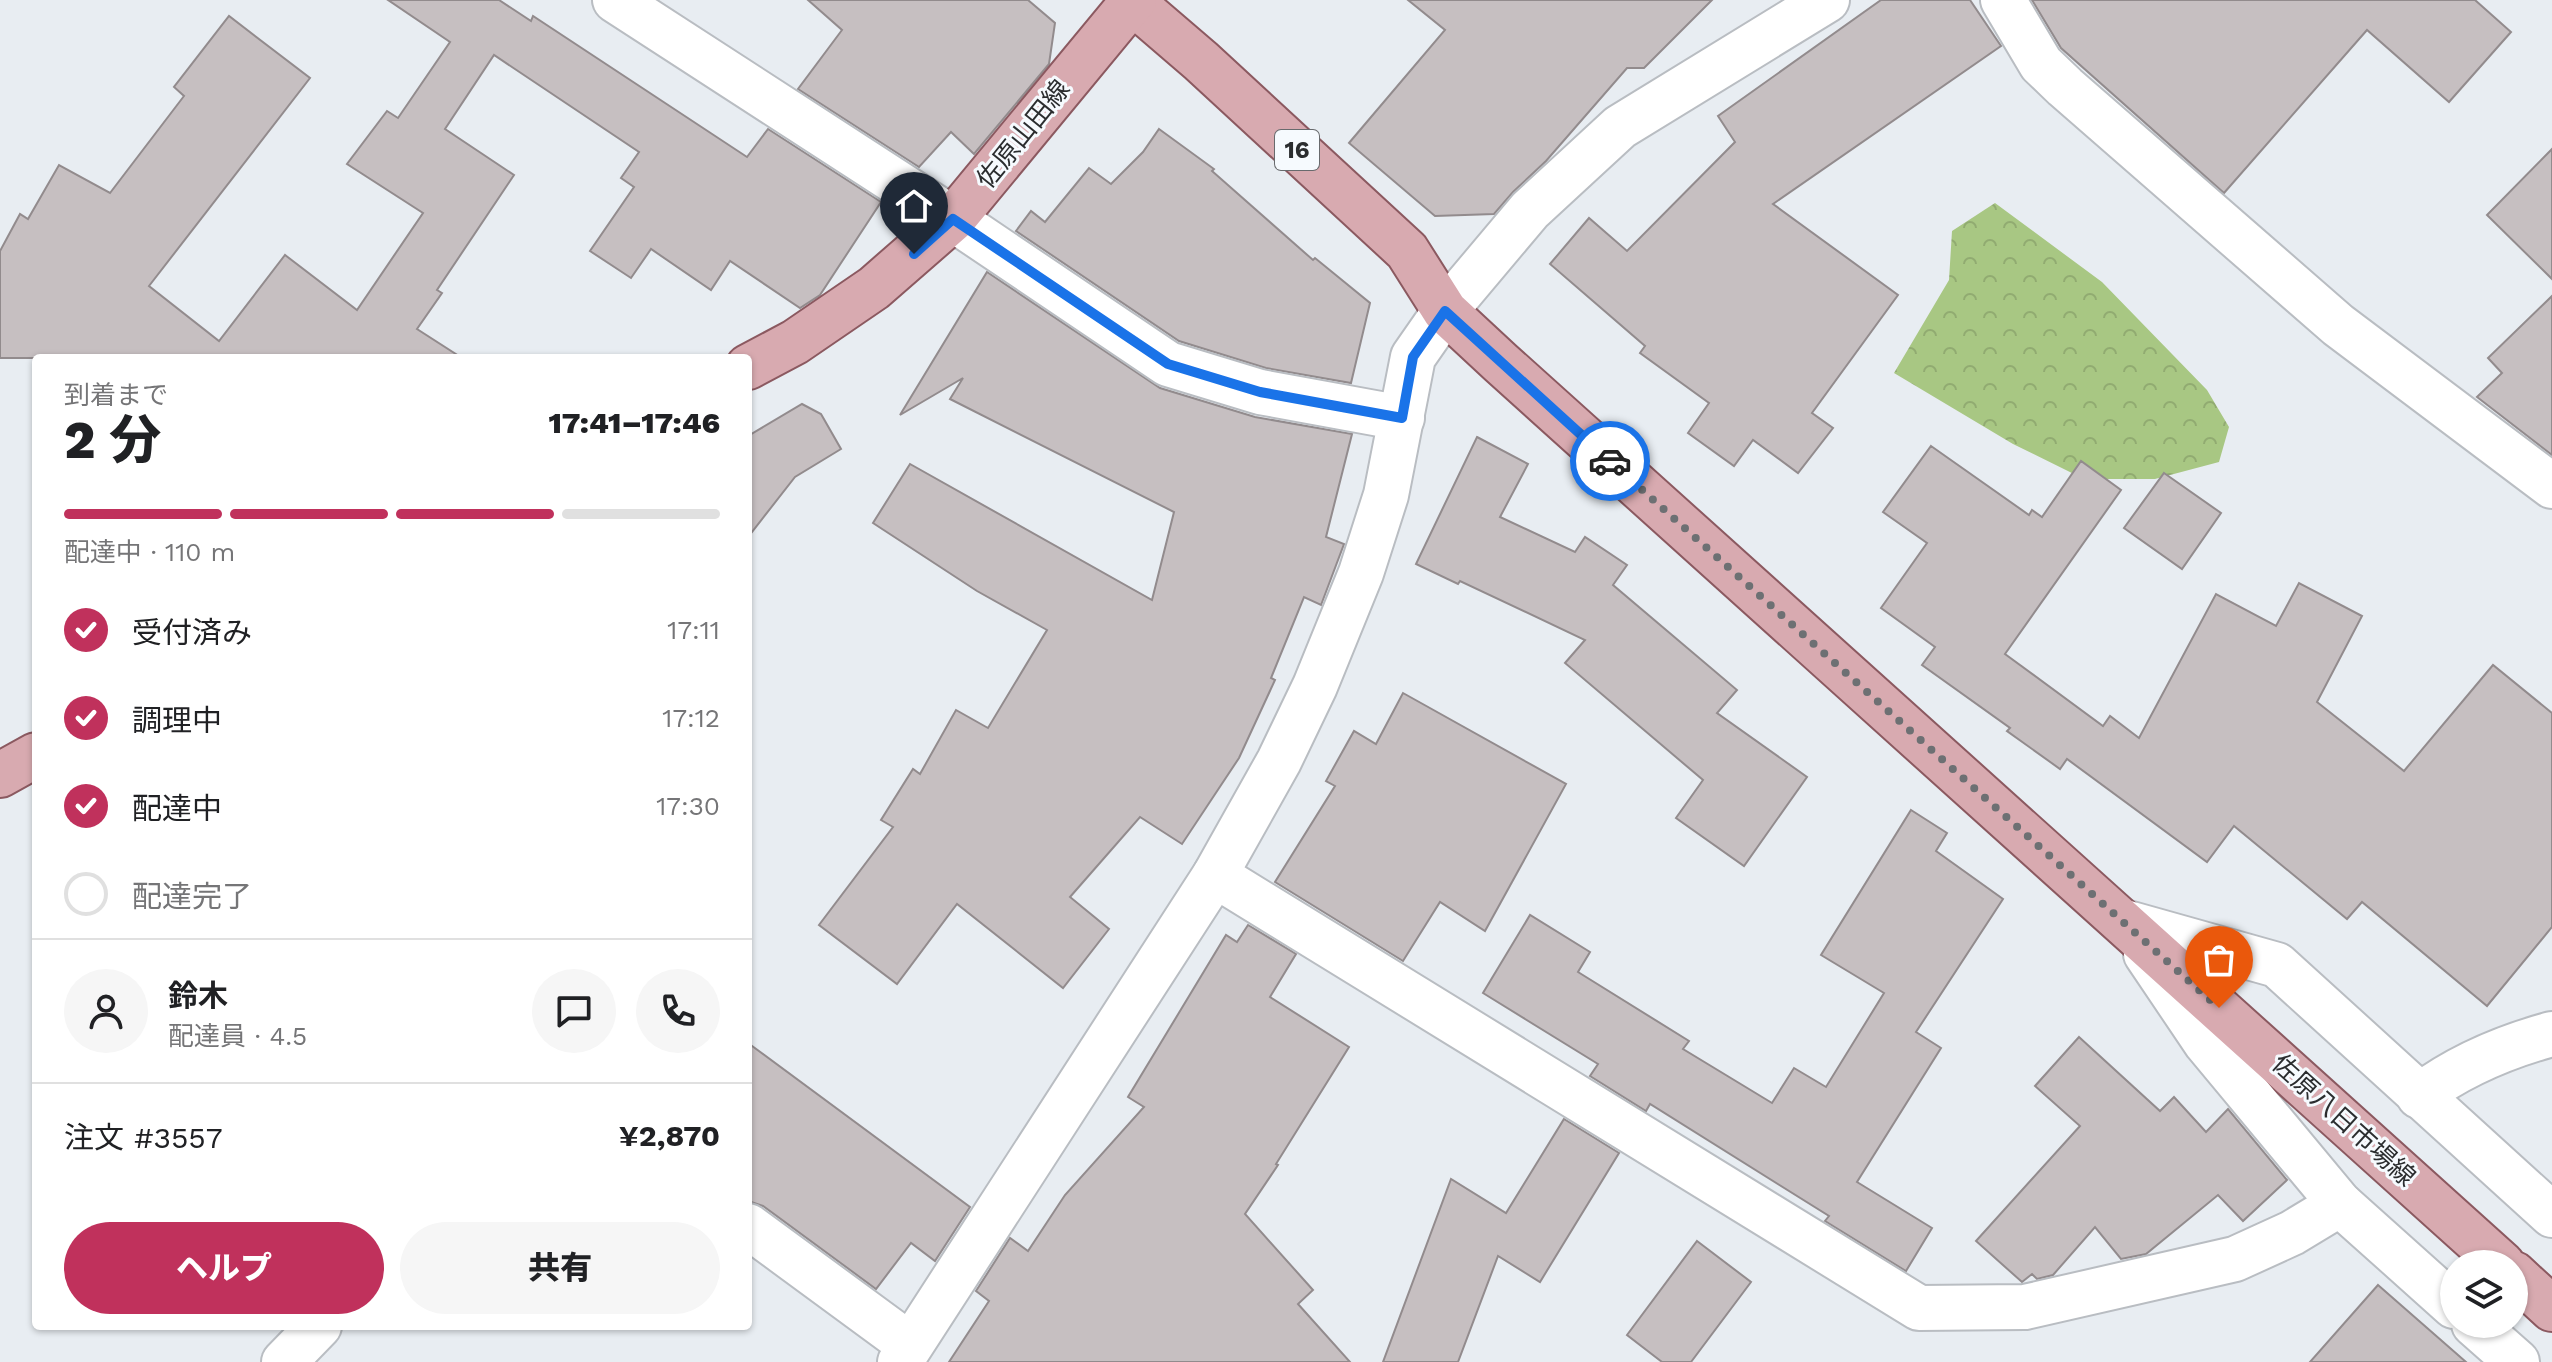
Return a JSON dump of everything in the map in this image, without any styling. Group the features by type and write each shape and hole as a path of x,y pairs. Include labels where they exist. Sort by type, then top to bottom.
{"main road":[{"name":"佐原山田線","path":"752,365 795,342 874,288 953,219 1132,1"},
{"name":"佐原八日市場線","path":"1132,1 1407,251 1445,311 2487,1250"},
{"path":"0,775 32,757"},
{"path":"2528,1287 2552,1309"}],"street":[{"path":"615,0 953,219 1168,364 1260,392 1402,418"},
{"path":"752,1229 905,1354 1215,875 1279,761 1341,626 1386,495 1413,357 1445,311 1530,210 1620,127 1827,0"},
{"path":"2003,0 2041,64 2076,97 2338,325 2552,486"},
{"path":"1215,875 1919,1308 2025,1307 2235,1259 2292,1233 2340,1204"},
{"path":"2124,922 2277,965 2552,1215"},
{"path":"2124,922 2206,1043 2340,1204 2440,1293"},
{"path":"2419,1096 2447,1075 2480,1058 2552,1034"},
{"path":"284,1362 315,1330"},
{"path":"2490,1338 2517,1362"}],"green space":[{"path":"1995,203 2102,282 2207,390 2229,427 2219,462 2155,479 2084,479 2013,444 1894,373 1949,280 1952,231"}],"building":[{"path":"388,0 499,0 531,21 533,16 747,157 768,129 881,202 820,295 800,308 730,261 711,290 651,249 631,278 590,251 634,187 621,178 639,152 494,55 445,129 514,175 437,290 442,293 417,329 456,354 32,354 32,358 0,358 0,251 20,214 28,219 59,165 110,193 184,96 174,87 229,16 310,78 149,286 219,341 285,255 357,310 423,213 347,164 387,111 398,118 450,42"},
{"path":"808,0 1028,0 1055,23 1049,64 974,154 951,132 919,167 798,89 842,30"},
{"path":"1408,0 1712,0 1644,68 1627,68 1546,161 1494,214 1435,216 1349,143 1445,30"},
{"path":"1881,0 1970,0 2001,46 1773,204 1898,295 1812,413 1833,428 1798,473 1753,440 1734,466 1688,433 1709,403 1640,353 1645,346 1550,264 1589,218 1627,251 1735,142 1718,116"},
{"path":"2032,0 2475,0 2511,32 2449,102 2367,30 2224,193 2061,48"},
{"path":"1159,129 1214,169 1212,171 1313,260 1315,258 1370,303 1351,383 1266,368 1179,341 1016,231 1031,211 1045,222 1089,168 1111,184 1143,152"},
{"path":"2552,149 2552,279 2487,215"},
{"path":"987,272 1160,388 1255,417 1352,434 1326,537 1344,544 1321,605 1304,597 1271,678 1275,680 1239,758 1182,844 1140,817 1070,897 1109,929 1063,988 957,904 897,984 819,925 893,827 881,820 913,769 920,774 956,710 988,728 1047,630 977,591 873,523 910,464 1152,600 1174,512 950,399 963,378 900,415"},
{"path":"2552,296 2552,455 2477,397 2502,373 2488,358"},
{"path":"802,404 821,414 841,449 795,477 752,532 752,434"},
{"path":"1477,437 1528,464 1500,517 1575,552 1585,537 1627,565 1613,585 1737,690 1717,713 1807,777 1744,866 1676,818 1703,780 1565,663 1585,640 1460,581 1458,584 1416,564"},
{"path":"1931,446 2029,515 2032,510 2042,517 2081,461 2121,490 2005,654 2103,726 2110,716 2139,738 2216,594 2276,626 2299,583 2362,616 2317,702 2404,771 2493,665 2552,713 2552,927 2487,1006 2362,902 2347,919 2234,826 2207,862 2067,759 2060,769 2007,731 2010,728 1922,665 1935,647 1881,608 1927,543 1883,512"},
{"path":"2164,473 2221,513 2182,569 2124,528"},
{"path":"1403,693 1566,784 1485,931 1440,902 1403,961 1275,882 1335,786 1326,781 1354,731 1376,744"},
{"path":"1911,810 1947,833 1936,851 2003,899 1916,1032 1941,1048 1857,1182 1932,1228 1906,1271 1825,1221 1829,1216 1650,1104 1646,1111 1590,1076 1598,1064 1483,993 1530,915 1590,952 1578,972 1689,1041 1683,1049 1772,1103 1794,1068 1826,1087 1884,993 1821,955"},
{"path":"1248,925 1296,954 1270,997 1349,1047 1245,1214 1313,1290 1298,1304 1350,1362 949,1362 989,1301 976,1291 1010,1238 1028,1251 1065,1195 1144,1107 1128,1097 1226,935 1237,942"},
{"path":"2079,1037 2160,1111 2174,1097 2206,1132 2228,1109 2287,1180 2243,1221 2218,1195 2146,1254 2121,1259 2095,1227 2053,1275 2037,1279 2032,1274 2022,1282 1976,1241 2080,1126 2035,1086"},
{"path":"752,1046 970,1207 935,1261 911,1243 876,1289 763,1206 752,1202"},
{"path":"1564,1119 1619,1153 1540,1282 1498,1256 1458,1362 1383,1362 1451,1179 1506,1213"},
{"path":"1697,1241 1751,1282 1691,1362 1662,1362 1627,1335"},
{"path":"2378,1285 2466,1362 2310,1362"}],"way so far":[{"path":"1610,461 2219,1008"}],"route":[{"path":"914,254 953,219 1168,364 1260,392 1402,418 1413,357 1445,311 1610,461"}]}
